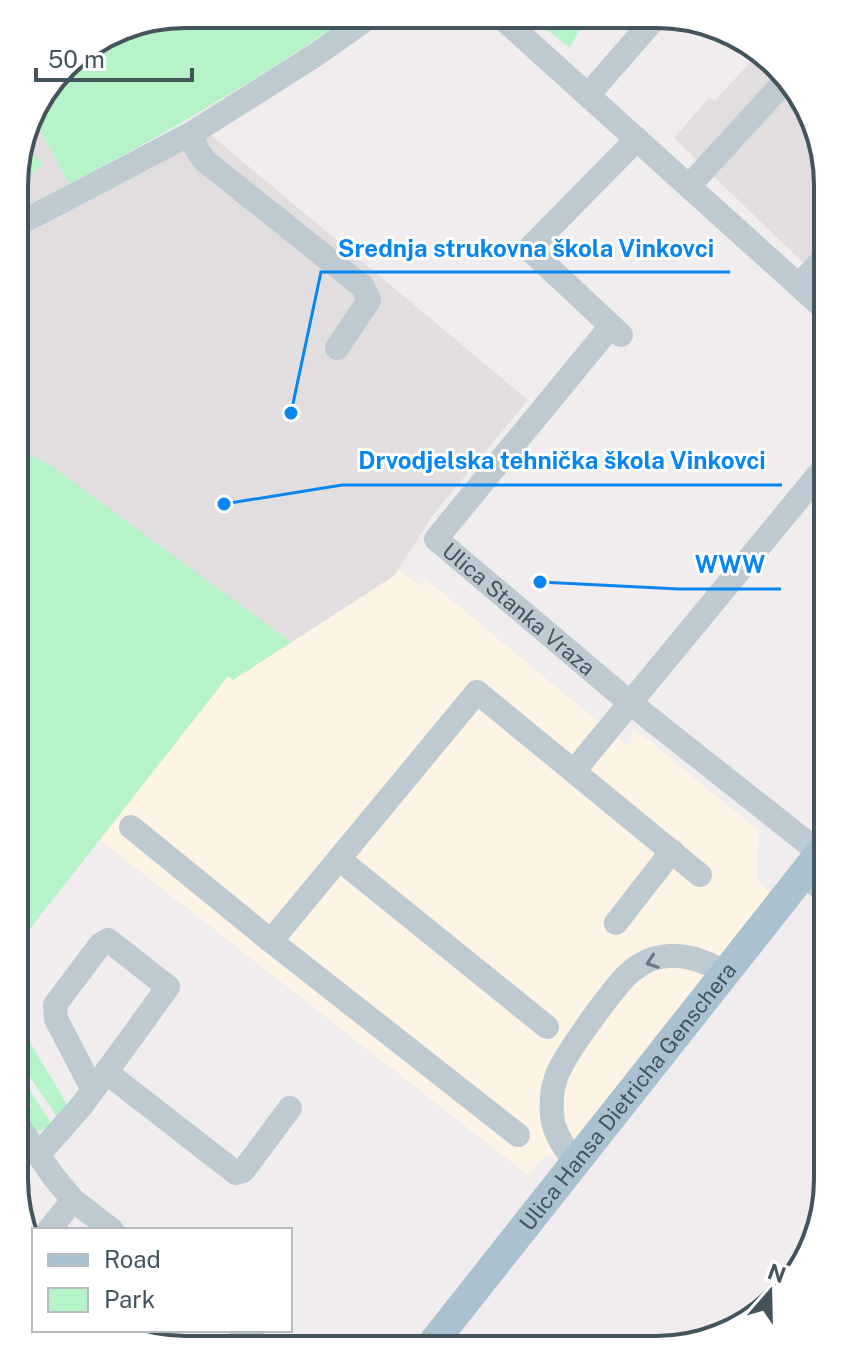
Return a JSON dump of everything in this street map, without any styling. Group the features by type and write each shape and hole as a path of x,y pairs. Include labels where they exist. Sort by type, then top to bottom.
{"main road":[{"name":"Ulica Hansa Dietricha Genschera","path":"438,1336 814,861"}],"street":[{"path":"28,219 194,132 354,28"},
{"path":"513,28 814,299"},
{"path":"588,95 646,28"},
{"path":"689,186 779,87"},
{"path":"194,132 196,148 204,160 363,287 369,300 337,348"},
{"name":"Ulica Stanka Vraza","path":"637,139 529,249 616,330 436,539 814,855"},
{"path":"799,285 814,269"},
{"path":"574,771 814,480"},
{"path":"271,941 477,692 700,875"},
{"path":"131,827 518,1135"},
{"path":"616,923 672,851"},
{"path":"339,859 547,1027"},
{"path":"39,1154 100,1081 168,987 108,940 100,945 55,1005 56,1019 100,1081 236,1173 243,1171 290,1108"},
{"path":"575,1163 556,1133 552,1117 556,1076 564,1060 626,976 656,958 675,957 702,960 726,973"},
{"path":"28,1139 73,1200 109,1228"},
{"path":"51,1228 73,1200"}],"shaded area":[{"path":"752,60 782,90 793,107 806,135 813,165 814,273 674,138 710,97 714,101"},
{"path":"39,128 69,184 28,208 29,165"},
{"path":"206,131 528,400 433,515 394,576 233,680 228,676 28,931 28,232"},
{"path":"400,570 420,586 426,579 626,745 631,743 633,728 758,830 757,878 770,893 693,994 557,1160 551,1155 545,1157 528,1175 100,840 228,676 234,679"}],"green space":[{"path":"332,28 213,104 69,184 39,128 60,90 90,60 107,49 145,33 165,29"},
{"path":"544,28 580,28 570,47"},
{"path":"32,152 43,164 28,177"},
{"path":"28,454 50,465 291,642 233,680 228,676 28,931"},
{"path":"28,1039 69,1108 58,1118 28,1074"},
{"path":"28,1088 52,1124 46,1129 33,1132 28,1124 28,1109 32,1106 28,1101"}],"place":[{"name":"Srednja strukovna škola Vinkovci","path":"291,413"},
{"name":"Drvodjelska tehnička škola Vinkovci","path":"224,504"},
{"name":"WWW","path":"540,582"}]}
